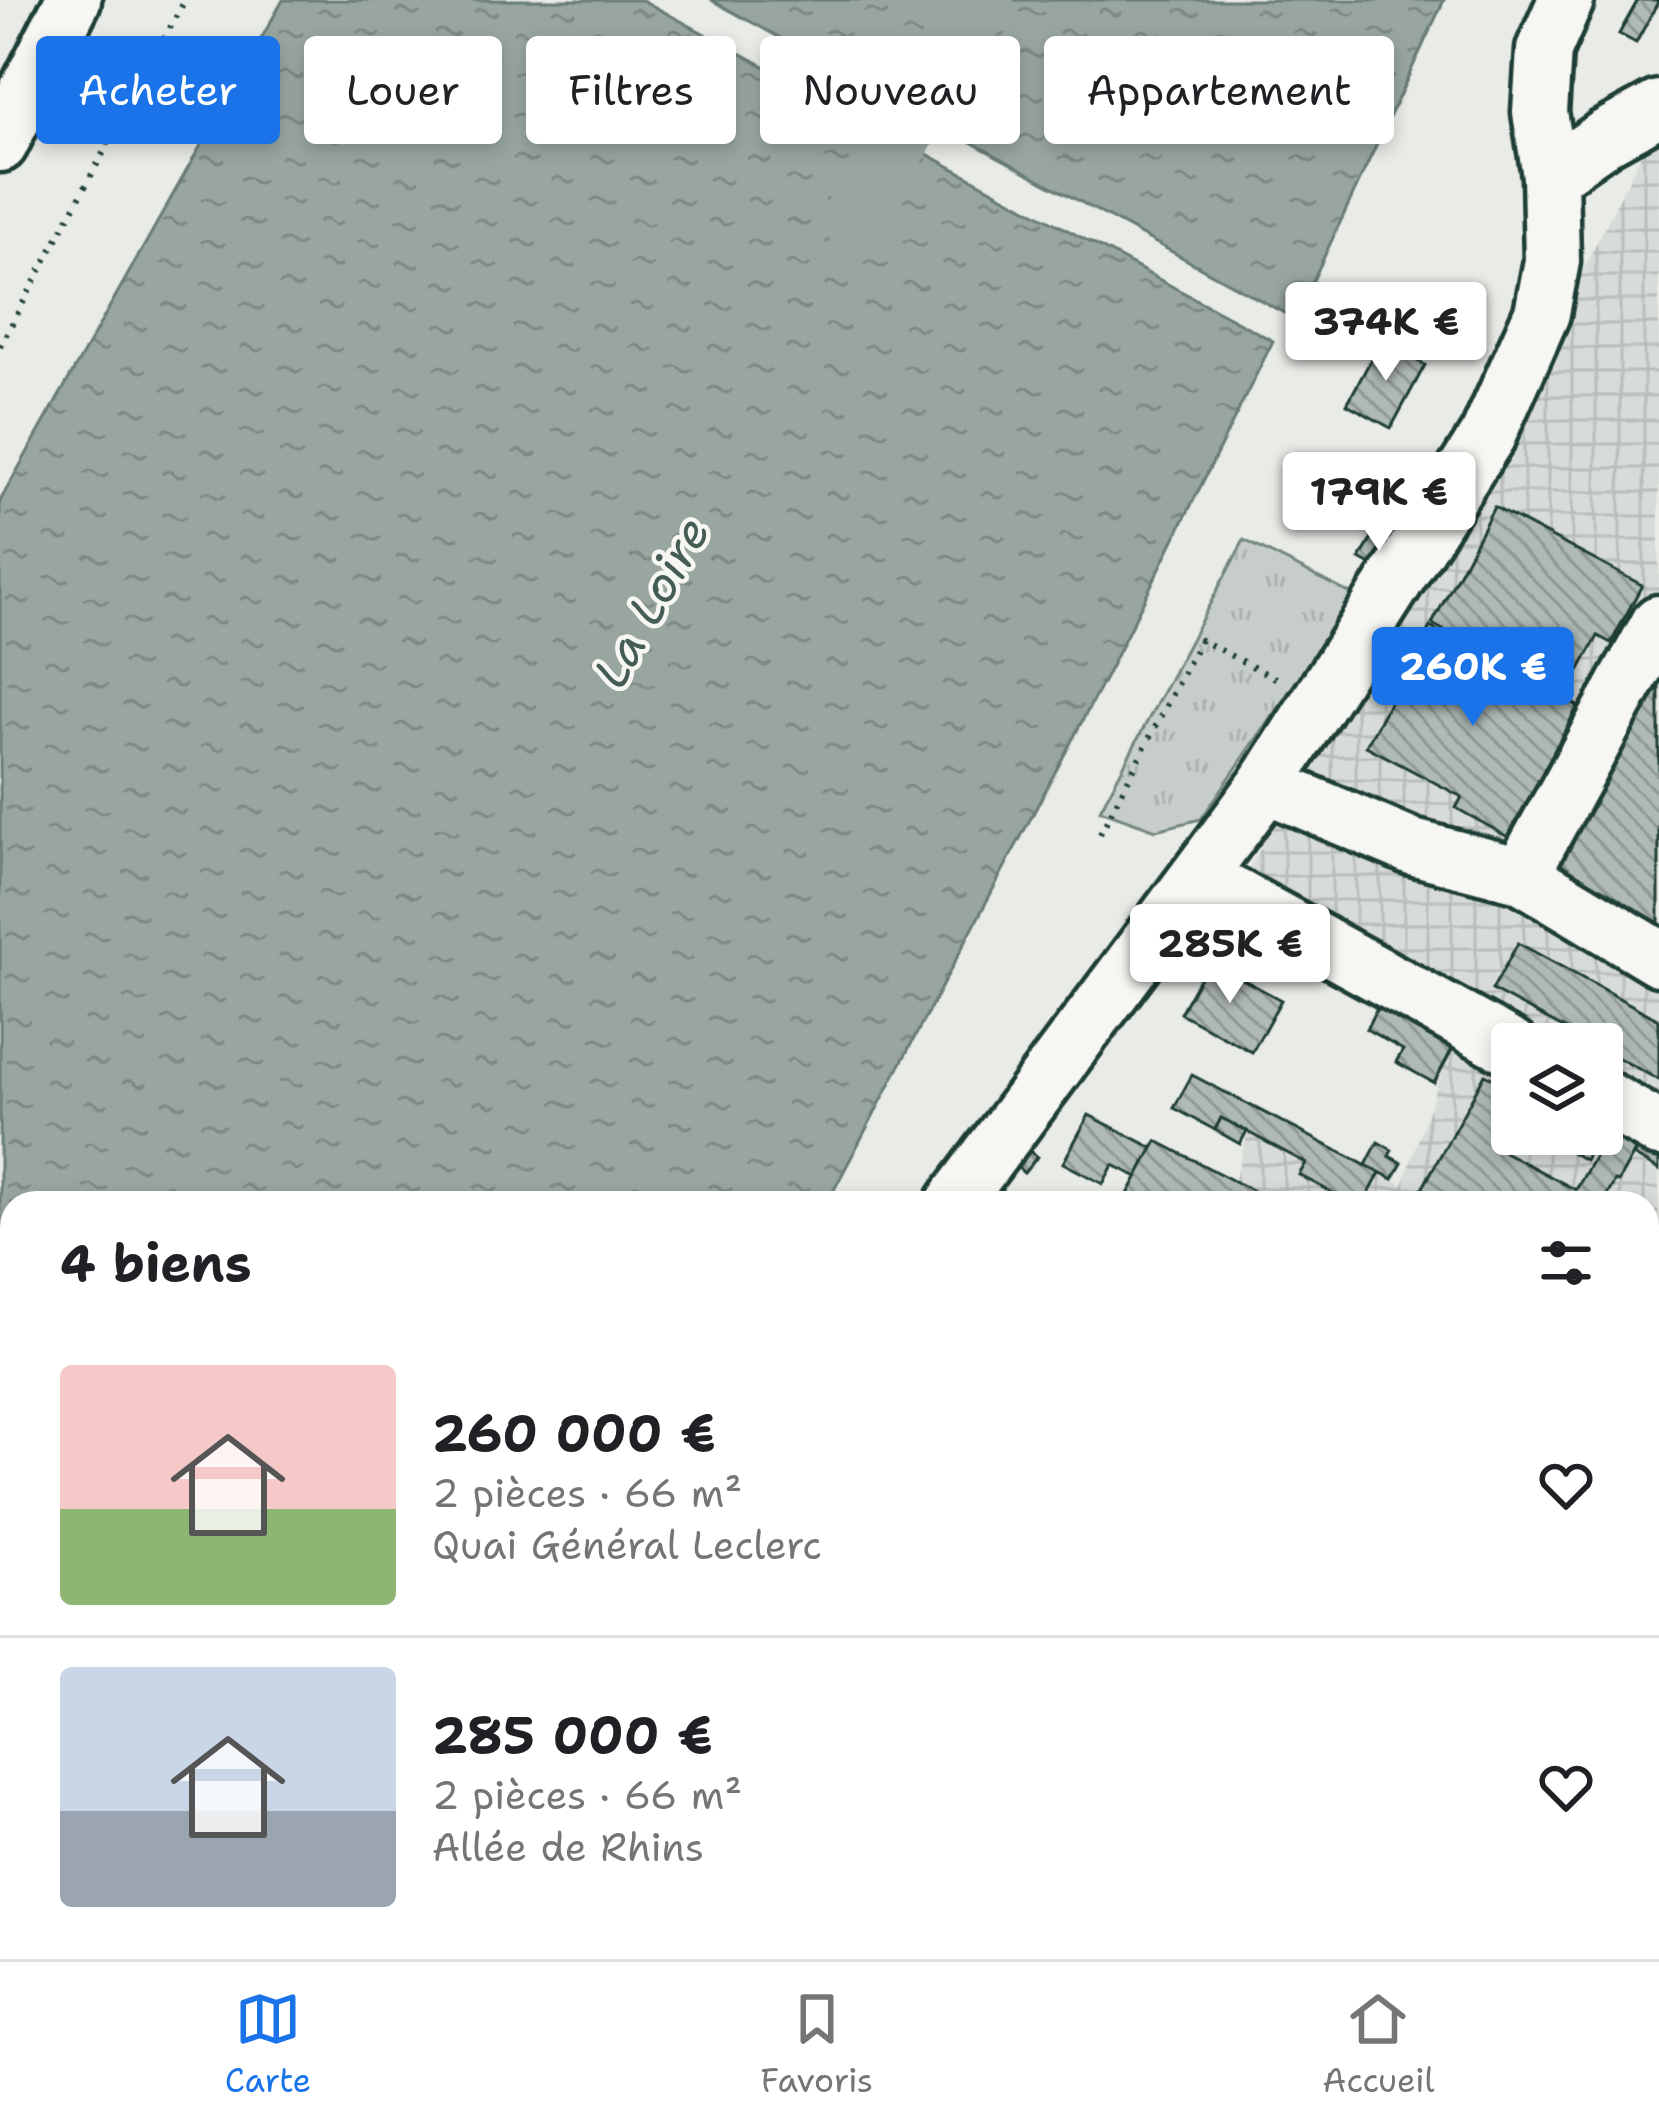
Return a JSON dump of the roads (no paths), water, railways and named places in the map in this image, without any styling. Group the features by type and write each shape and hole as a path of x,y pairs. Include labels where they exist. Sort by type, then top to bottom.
{"street":[{"path":"0,144 73,0"},
{"path":"963,1191 1266,785 1488,435 1542,313 1552,261 1550,176 1540,112 1544,50 1566,0"},
{"path":"1550,176 1659,108"},
{"path":"1521,875 1659,623"},
{"path":"1266,785 1412,847 1521,875 1659,958"},
{"path":"1200,877 1491,1036"},
{"path":"1623,1109 1659,1129"}],"water":[{"path":"283,0 642,0 709,36 526,36 526,144 736,144 736,51 760,64 760,144 908,144 1273,341 1106,676 833,1191 0,1191 0,501 202,144 280,144 280,36 263,36"},
{"path":"711,0 1444,0 1394,107 1394,36 1044,36 1044,144 1377,144 1295,319 975,144 1020,144 1020,36 777,36"}],"waterway":[{"name":"La Loire","path":"855,219 981,0"}]}
